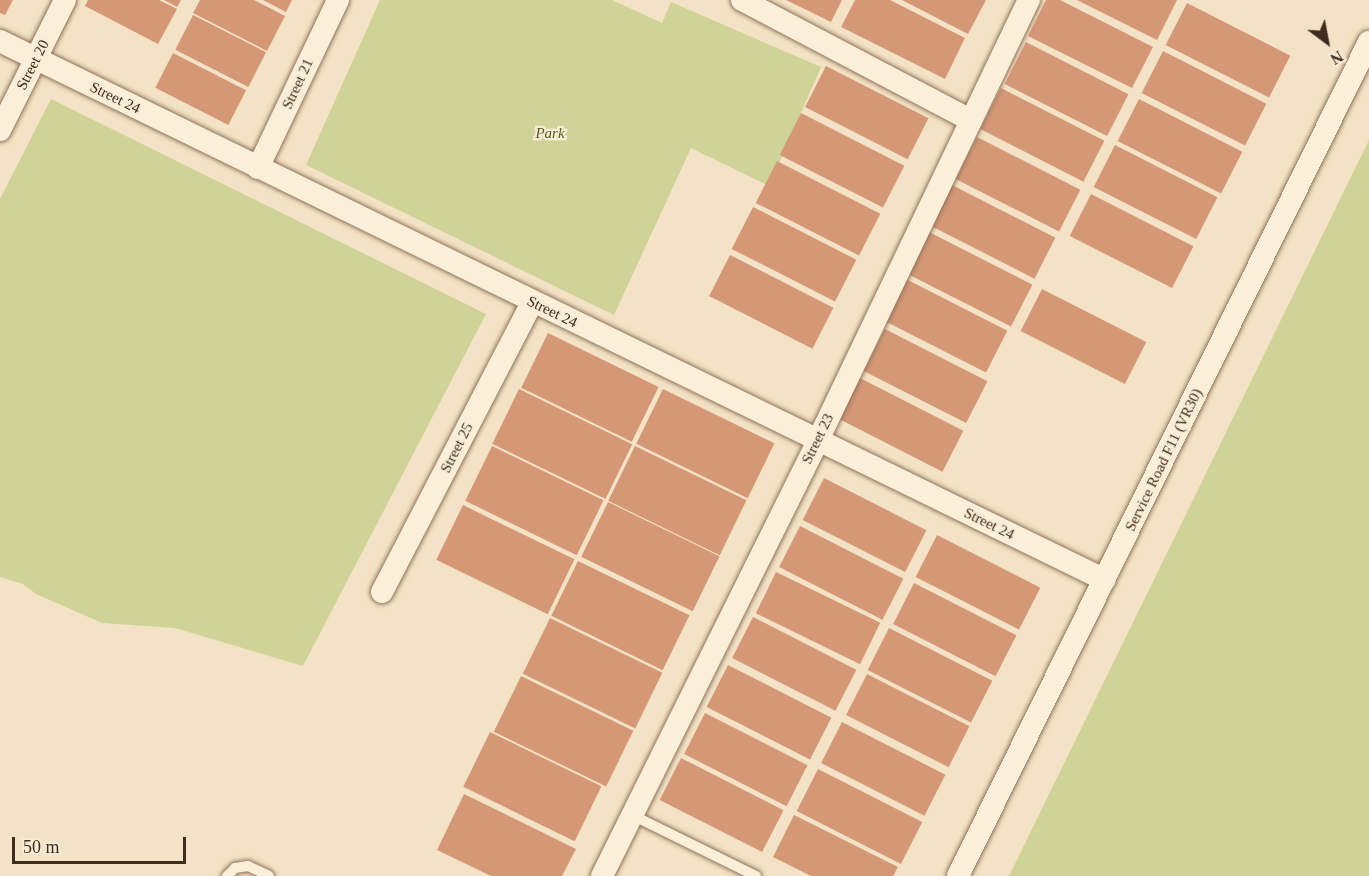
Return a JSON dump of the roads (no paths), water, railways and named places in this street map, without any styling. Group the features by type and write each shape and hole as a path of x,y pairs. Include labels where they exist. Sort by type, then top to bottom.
{"street":[{"name":"Street 20","path":"0,129 65,0"},
{"name":"Street 21","path":"258,168 338,0"},
{"path":"742,0 971,120"},
{"name":"Street 23","path":"602,876 634,816 818,440 1029,0"},
{"name":"Street 24","path":"0,41 532,303 1105,580"},
{"name":"Service Road F11 (VR30)","path":"958,876 1369,42"},
{"name":"Street 25","path":"382,592 532,303"}],"lane":[{"path":"634,816 756,876"},
{"path":"227,876 235,868 248,866 269,876"}],"park label":[{"name":"Park","path":"550,134"}]}
